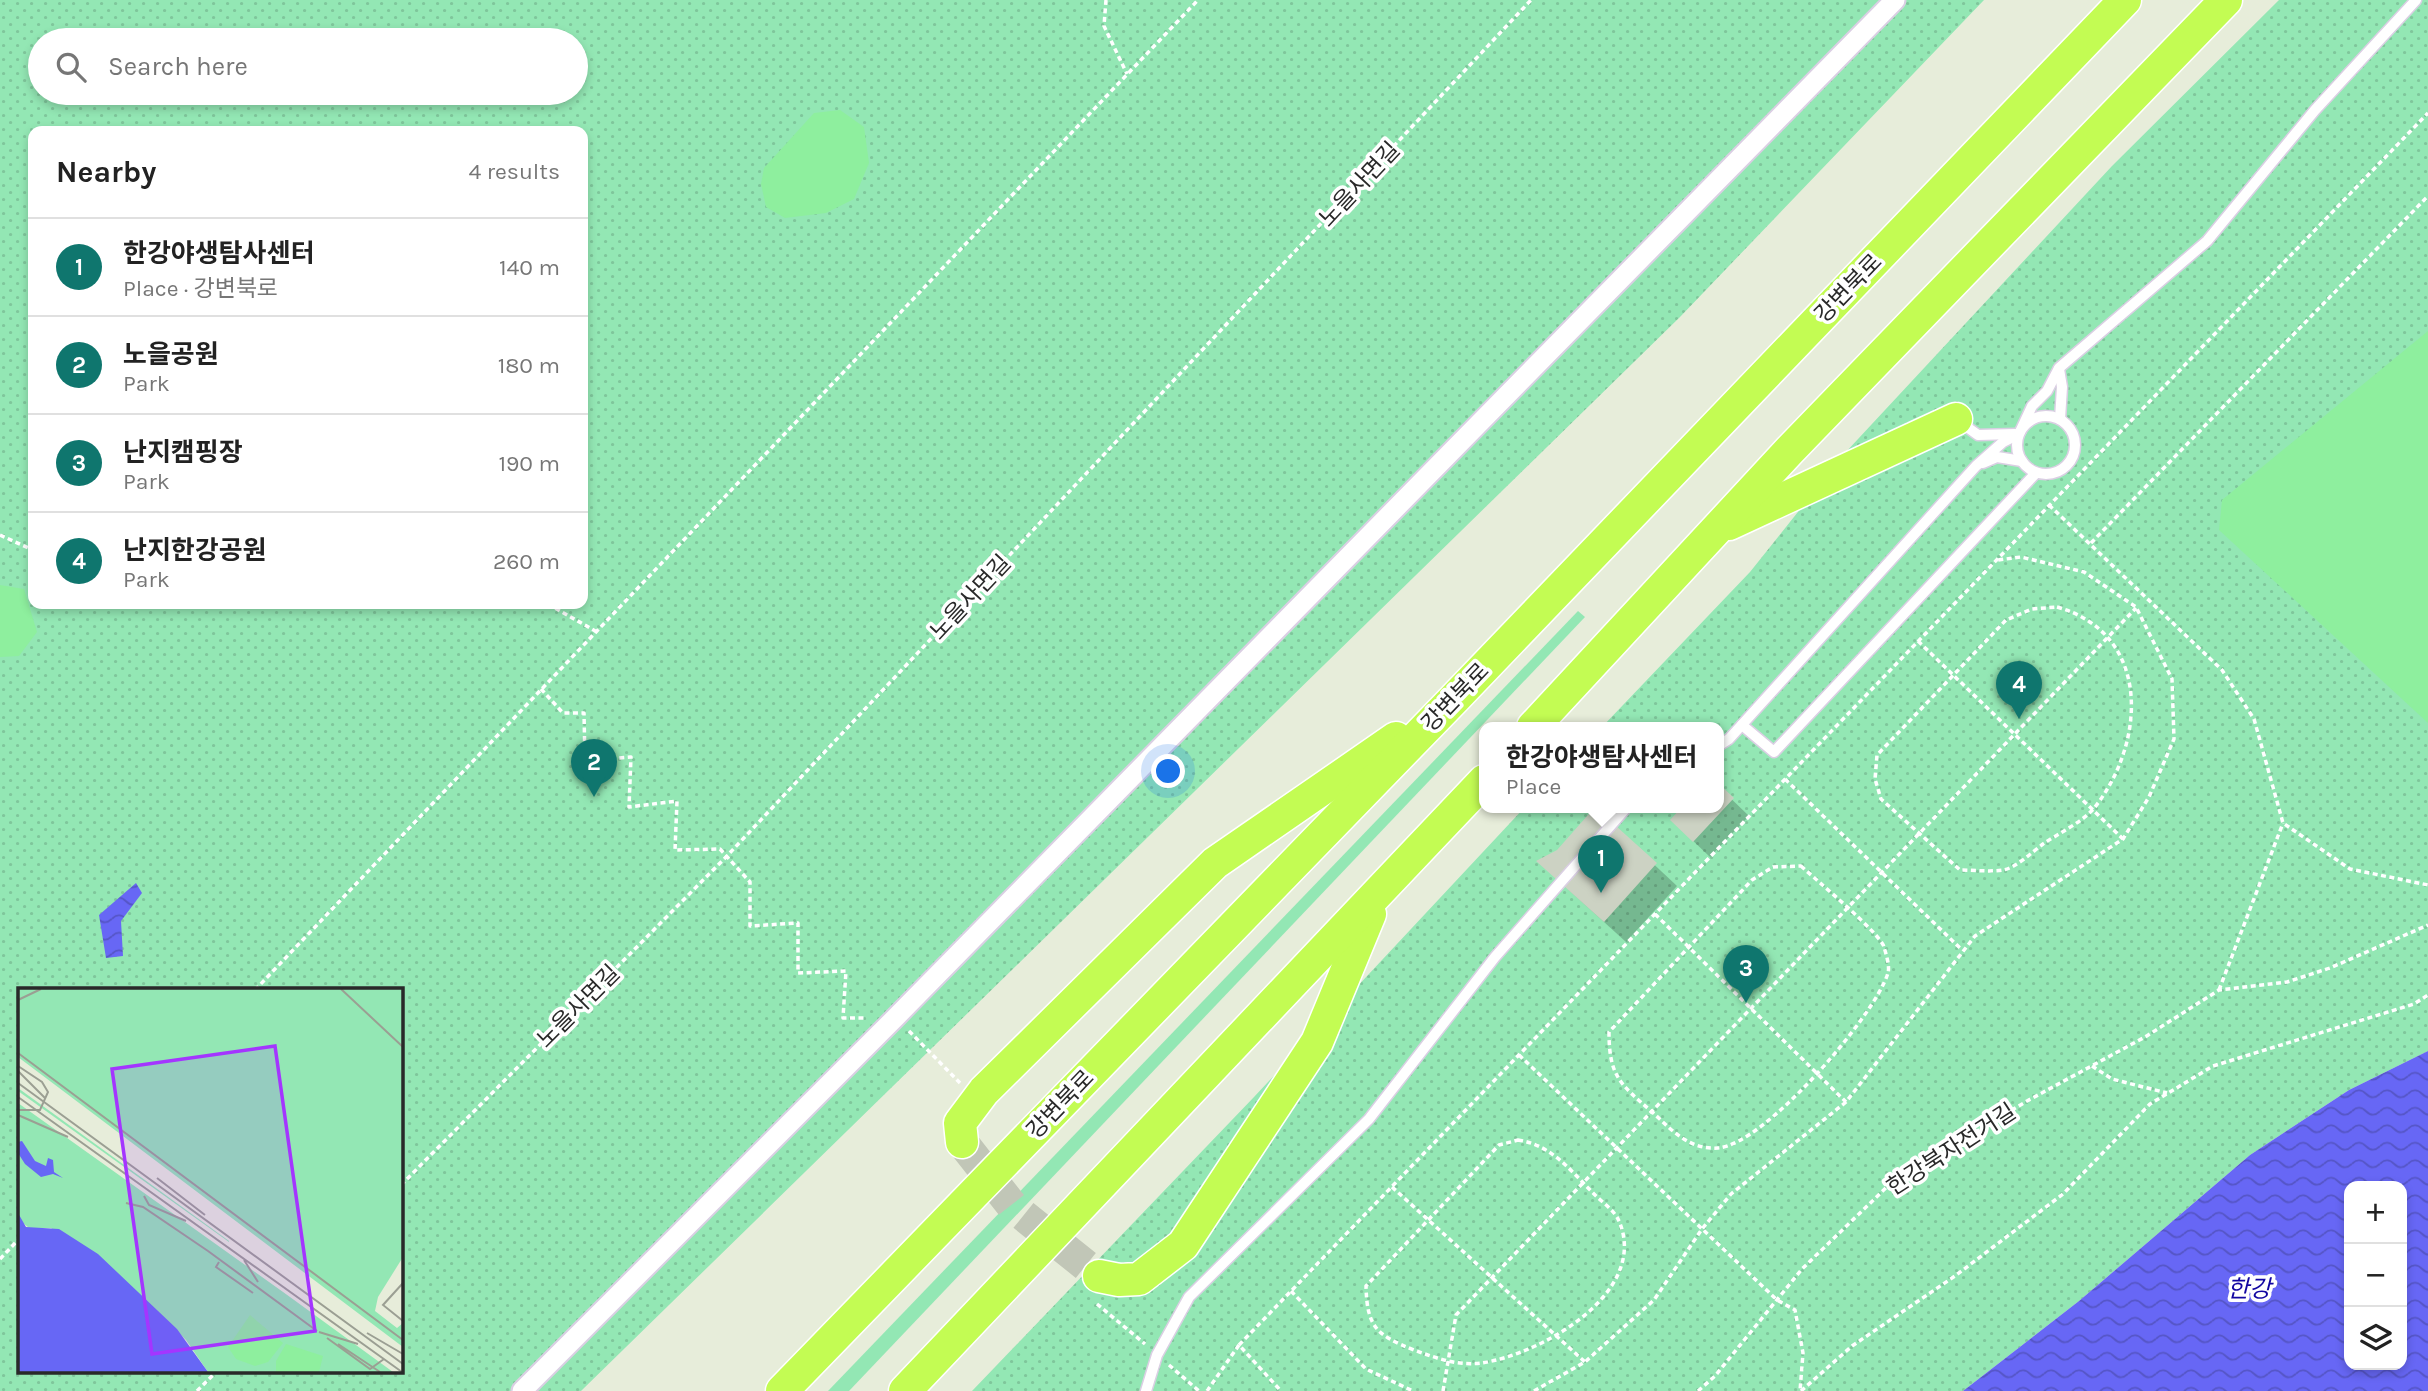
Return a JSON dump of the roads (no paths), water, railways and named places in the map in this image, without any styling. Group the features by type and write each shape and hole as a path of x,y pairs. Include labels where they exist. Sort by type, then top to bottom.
{"highway":[{"name":"강변북로","path":"782,1391 1455,698 2125,0"},
{"path":"1538,722 1715,530 2226,0"},
{"path":"1715,530 1956,419"},
{"path":"962,1142 960,1123 984,1091 1215,863 1455,698"},
{"path":"905,1391 1479,785"},
{"path":"1096,1288 1119,1280 1139,1279 1183,1245 1317,1042 1378,895"}],"street":[{"path":"522,1391 895,1018 1895,0"}],"lane":[{"path":"2022,461 2016,443 2019,434 2032,406 2048,391 2059,369 2207,242 2315,110 2416,0"},
{"path":"2059,369 2062,387 2060,419"},
{"path":"1724,741 1742,725 1976,466 2003,442 2019,434 2032,419 2051,416 2060,419 2073,434 2074,453 2063,468 2055,473 2036,472 2022,461 1997,457 1976,466"},
{"path":"1956,419 1978,435 2019,434"},
{"path":"1742,725 1774,752 2036,472"},
{"path":"1146,1391 1157,1355 1189,1297 1369,1119 1495,957 1622,813"}],"water":[{"path":"136,883 142,893 121,921 123,956 106,958 99,915"},
{"name":"한강","path":"2428,1051 2428,1391 1963,1391 2079,1301 2250,1155 2349,1090"}],"tunnel":[{"path":"962,1142 1013,1207 1099,1276"}],"place":[{"name":"난지한강공원","path":"2019,719"},
{"name":"노을공원","path":"594,797"},
{"name":"한강야생탐사센터","path":"1601,893"},
{"name":"난지캠핑장","path":"1746,1003"}]}
